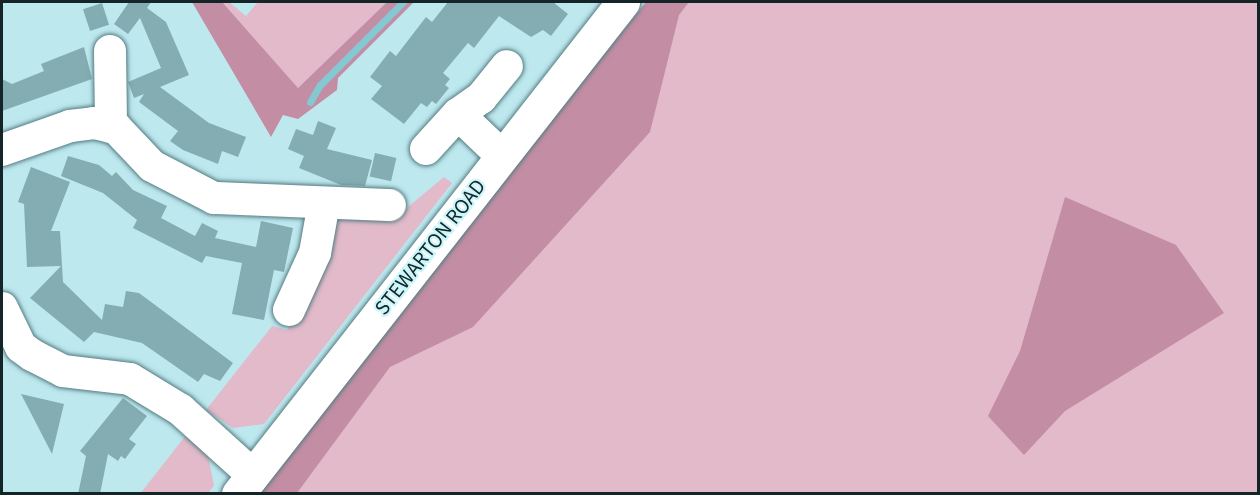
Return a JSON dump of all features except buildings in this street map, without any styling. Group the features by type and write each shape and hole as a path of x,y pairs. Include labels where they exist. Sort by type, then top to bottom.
{"main road":[{"name":"STEWARTON ROAD","path":"246,484 501,154 623,2"}],"street":[{"path":"110,51 111,127"},
{"path":"426,149 458,114 481,98 507,66"},
{"path":"458,114 501,154"},
{"path":"2,150 83,123 111,127 152,166 214,198 390,205"},
{"path":"289,310 315,253 324,203"},
{"path":"2,308 11,356 63,371 130,379 181,410 246,484"}],"shaded area":[{"path":"192,2 222,2 298,88 387,2 414,2 338,78 337,90 298,119 283,115 271,137"},
{"path":"193,2 229,2 246,16 258,2 387,2 298,88"},
{"path":"646,2 1258,2 1258,493 254,494"},
{"path":"646,2 689,2 679,15 650,132 473,327 390,367 297,493 254,494"},
{"path":"444,177 452,183 264,424 233,428 206,410 272,326 287,330 337,213 390,222"},
{"path":"1065,197 1176,245 1224,313 1065,411 1024,455 988,416 1020,351"},
{"path":"186,435 208,455 214,486 208,493 140,494"}],"waterway":[{"path":"310,102 320,85 403,2"}]}
